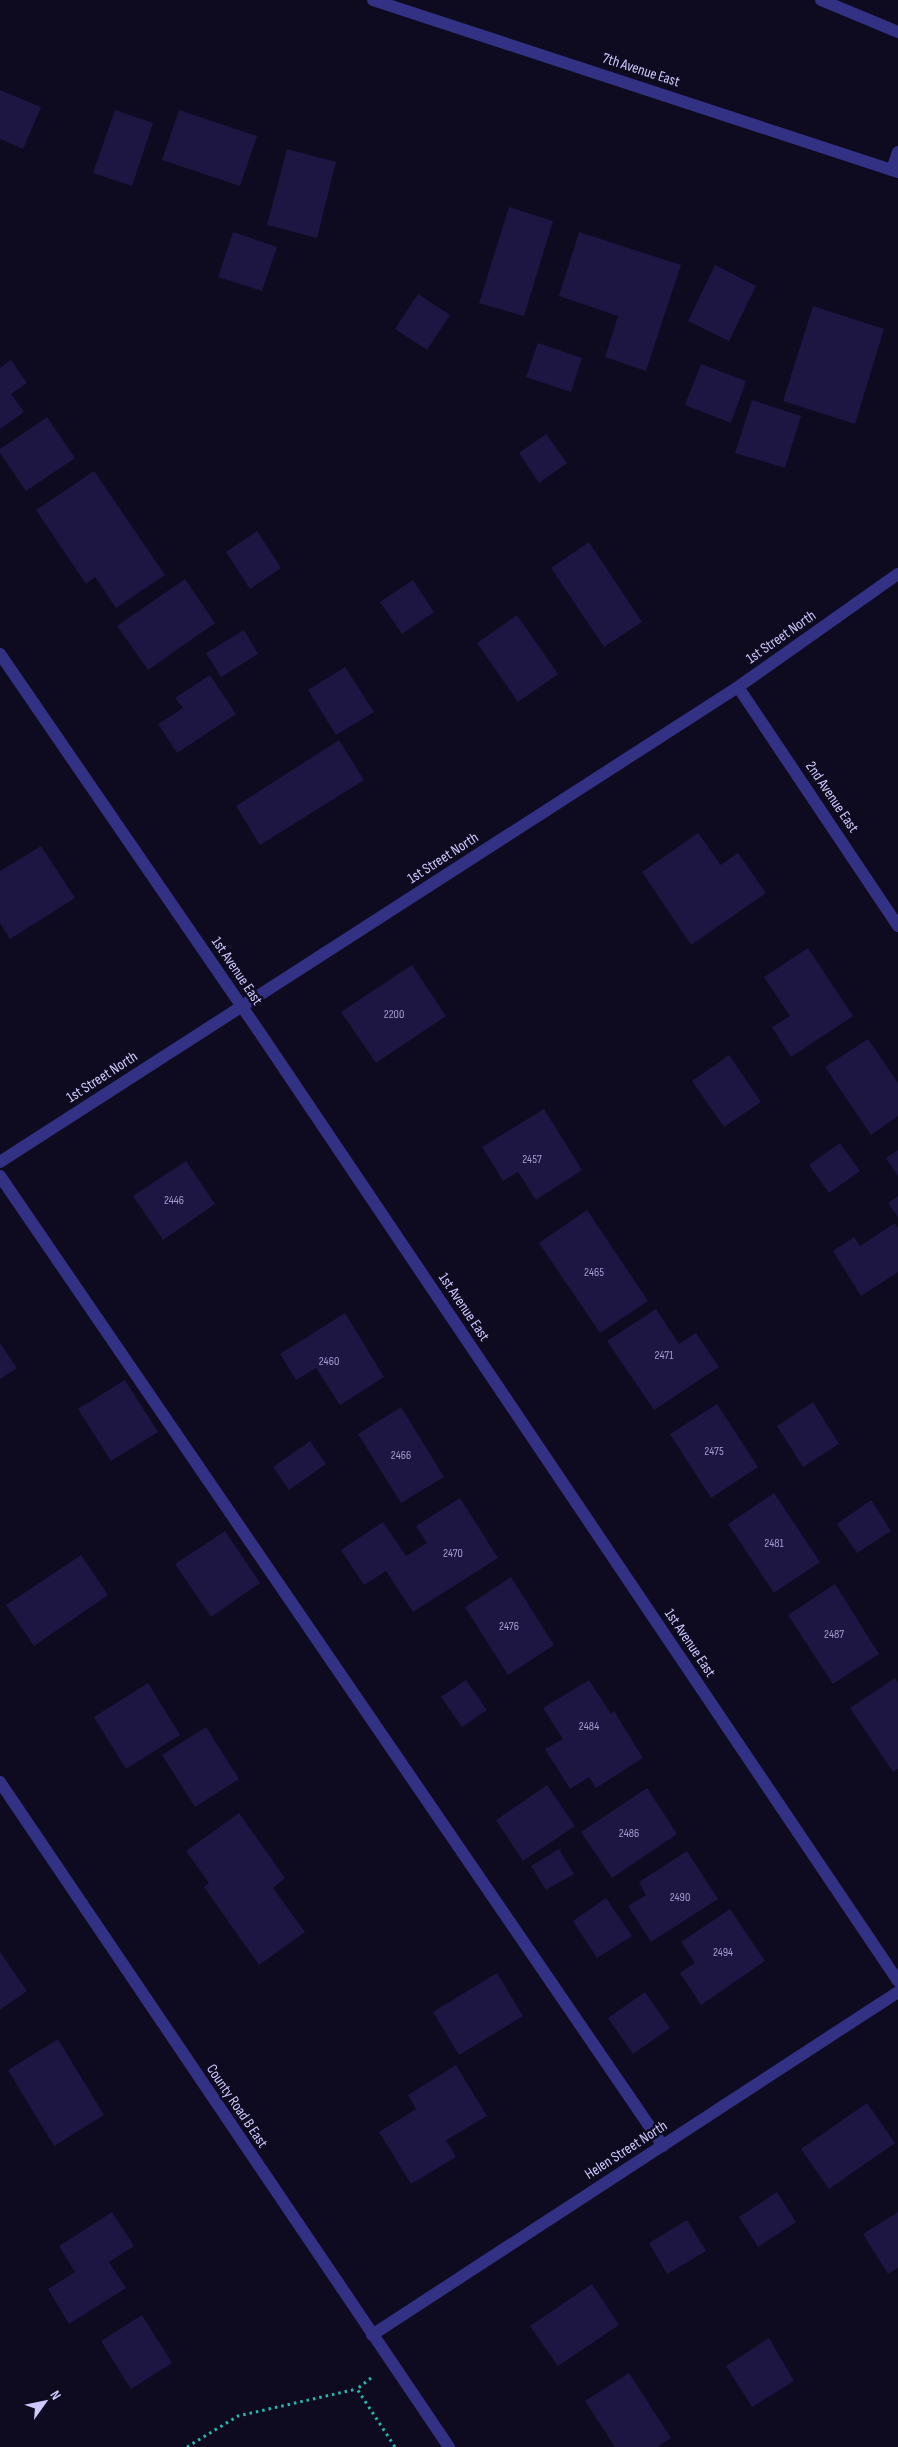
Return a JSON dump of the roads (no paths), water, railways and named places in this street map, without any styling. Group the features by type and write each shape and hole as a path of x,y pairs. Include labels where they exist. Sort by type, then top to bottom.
{"street":[{"name":"7th Avenue East","path":"373,0 895,171"},
{"path":"821,0 898,32"},
{"path":"895,171 898,152"},
{"name":"1st Street North","path":"0,1162 738,688 898,574"},
{"name":"1st Avenue East","path":"0,654 242,1007 898,1981"},
{"name":"2nd Avenue East","path":"738,688 898,926"},
{"path":"0,1176 663,2146"},
{"name":"County Road B East","path":"0,1782 449,2447"},
{"name":"Helen Street North","path":"372,2335 898,1992"}]}
